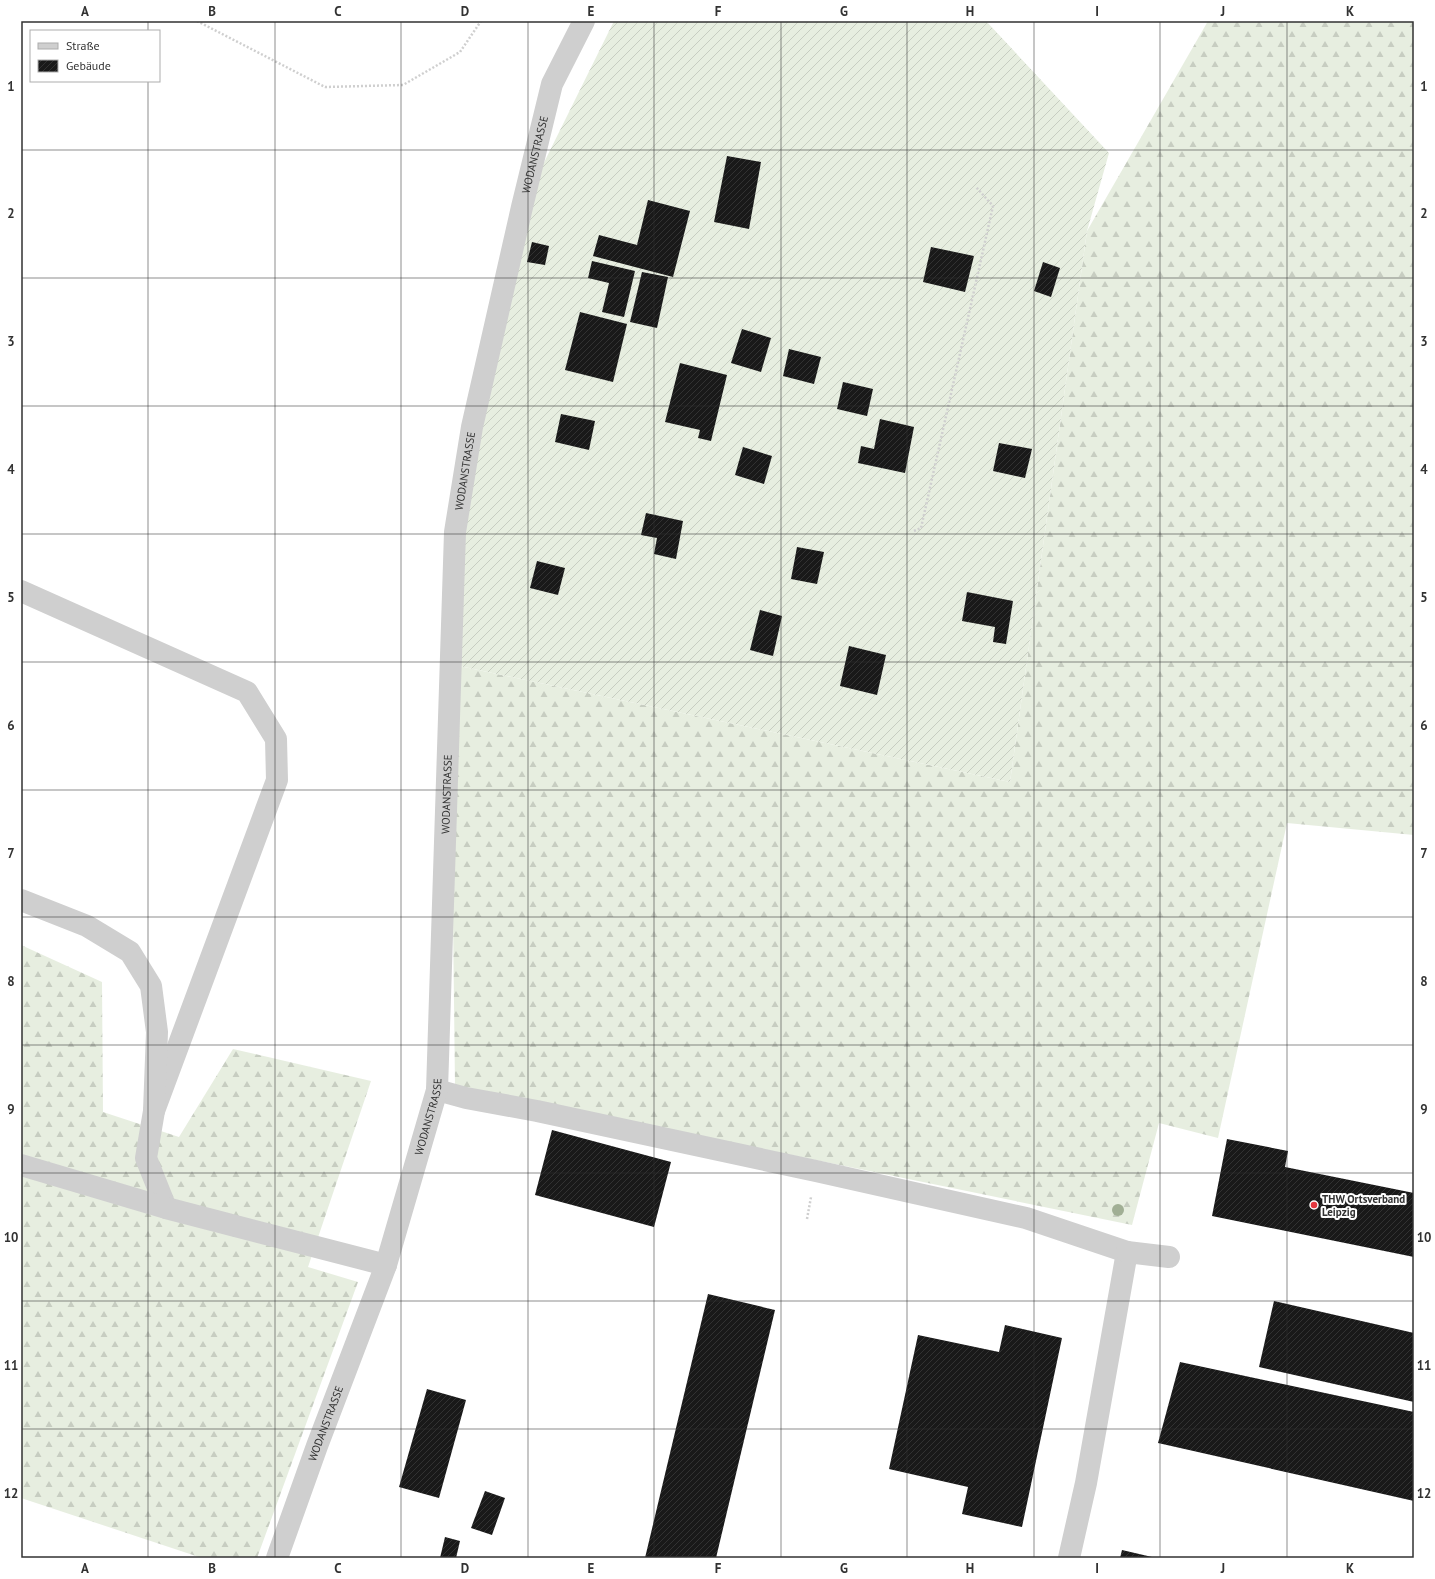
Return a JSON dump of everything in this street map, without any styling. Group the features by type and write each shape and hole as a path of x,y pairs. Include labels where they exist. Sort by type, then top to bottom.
{"street":[{"name":"WODANSTRASSE","path":"277,1558 317,1446 386,1265 437,1090 455,532 472,427 520,214 552,84 584,21"},
{"path":"21,591 247,692 276,739 277,780 154,1111"},
{"path":"21,900 87,926 130,952 151,986 157,1032 154,1111 146,1158 166,1208"},
{"path":"437,1090 466,1098 544,1113 816,1171 1026,1218 1127,1252 1168,1257"},
{"path":"21,1165 166,1208 386,1265"},
{"path":"1069,1558 1086,1484 1127,1252"}],"path":[{"path":"197,21 325,87 403,85 460,52 480,21"},
{"path":"914,531 921,528 993,206 976,187"}],"green space":[{"path":"614,21 986,21 1109,153 1087,231 1010,782 450,664 455,532 522,207"},
{"path":"1208,21 1414,21 1414,835 1287,823 1218,1138 1159,1123 1132,1225 455,1086 450,664 1010,782 1087,231"},
{"path":"21,945 102,982 103,1112 179,1137 233,1049 371,1081 308,1267 358,1282 257,1558 202,1558 21,1498"}],"building":[{"path":"727,156 761,162 749,229 714,222"},
{"path":"648,200 690,211 673,277 593,256 599,235 637,245"},
{"path":"532,242 549,246 545,265 527,262"},
{"path":"931,247 974,256 965,292 923,282"},
{"path":"592,261 635,271 624,317 602,312 609,283 588,278"},
{"path":"1043,262 1060,268 1051,297 1034,291"},
{"path":"642,272 668,277 657,328 630,322"},
{"path":"580,312 627,324 613,382 565,370"},
{"path":"742,329 771,338 761,372 731,363"},
{"path":"789,349 821,357 814,384 783,376"},
{"path":"680,363 727,375 711,441 698,438 700,430 665,422"},
{"path":"843,382 873,389 867,416 837,409"},
{"path":"561,414 595,421 589,450 555,442"},
{"path":"880,419 914,427 905,473 858,463 861,446 874,449"},
{"path":"999,443 1032,449 1025,478 993,471"},
{"path":"743,447 772,456 764,484 735,475"},
{"path":"646,513 683,521 676,559 654,554 657,538 641,535"},
{"path":"797,547 824,552 817,584 791,579"},
{"path":"537,561 565,568 558,595 530,588"},
{"path":"967,592 1013,601 1006,644 993,642 995,627 962,621"},
{"path":"760,610 782,616 773,656 750,650"},
{"path":"849,646 886,655 877,695 840,686"},
{"path":"552,1130 671,1162 654,1227 535,1195"},
{"name":"THW Ortsverband Leipzig","path":"1227,1139 1288,1151 1285,1167 1414,1193 1414,1257 1212,1216"},
{"path":"708,1294 775,1310 716,1558 645,1558"},
{"path":"1274,1301 1414,1333 1414,1402 1259,1367"},
{"path":"1005,1325 1062,1338 1022,1527 962,1514 968,1487 889,1469 918,1335 999,1352"},
{"path":"1180,1362 1414,1412 1414,1501 1158,1443"},
{"path":"427,1389 466,1400 439,1498 399,1487"},
{"path":"485,1491 505,1498 492,1535 471,1528"},
{"path":"445,1537 460,1541 456,1558 440,1558"},
{"path":"1122,1550 1152,1557 1152,1558 1120,1558"}],"place":[{"name":"THW Ortsverband Leipzig","path":"1314,1205"}]}
